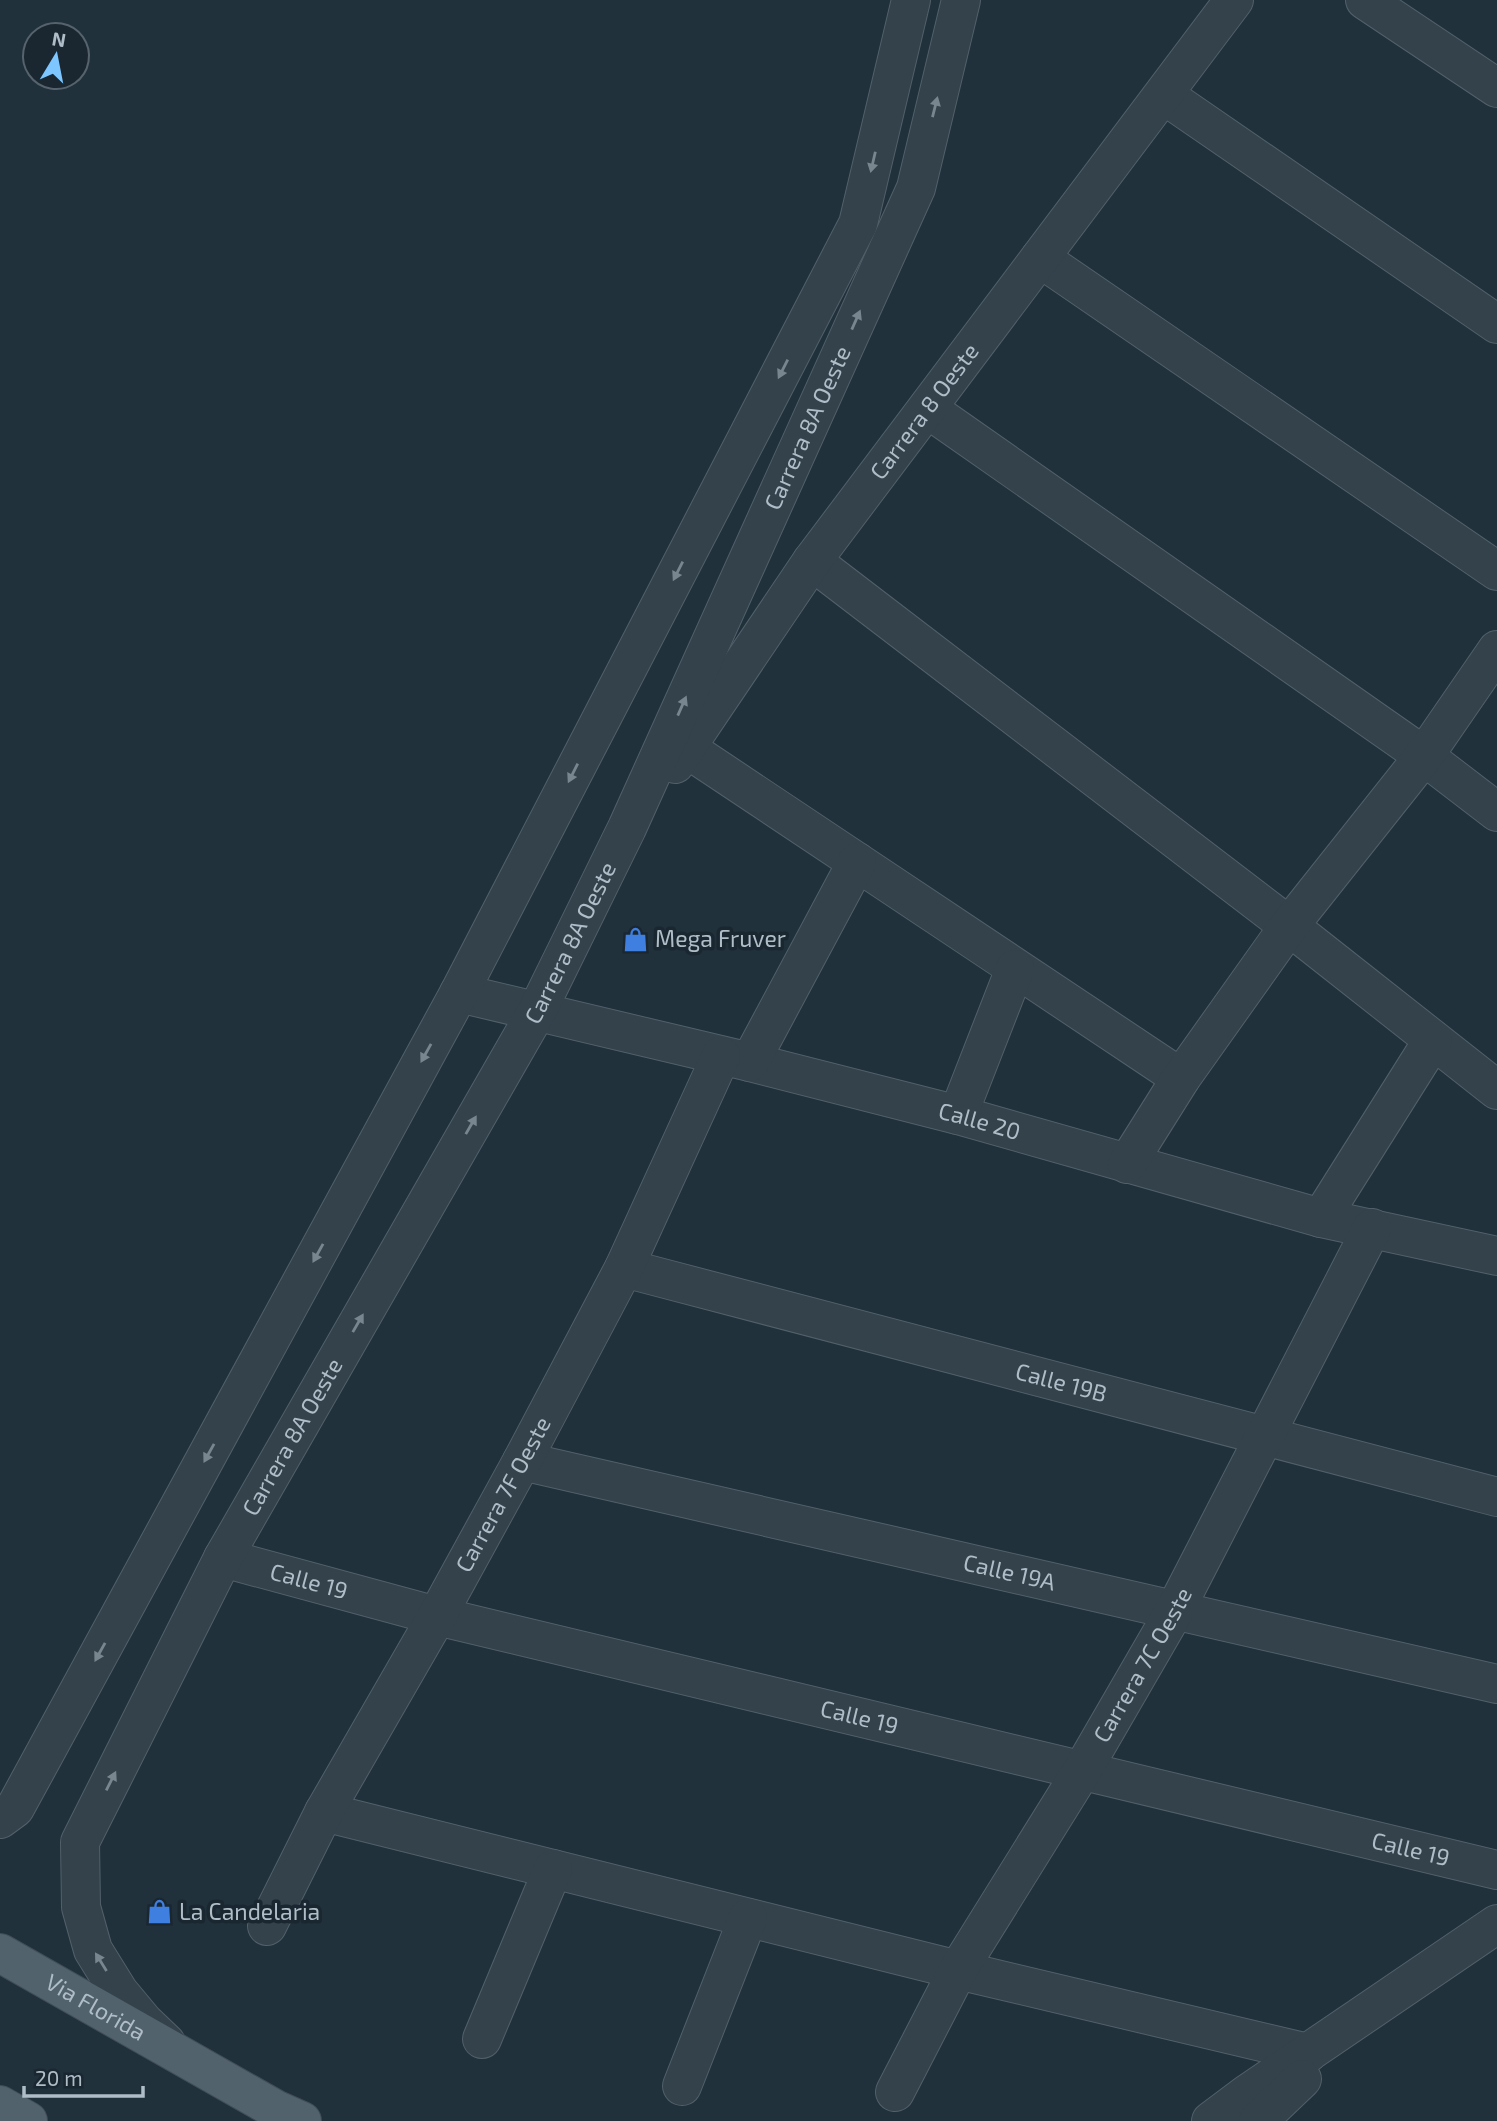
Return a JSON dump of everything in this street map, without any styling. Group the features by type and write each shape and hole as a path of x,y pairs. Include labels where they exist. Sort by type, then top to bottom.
{"main road":[{"name":"Via Florida","path":"0,1953 275,2109 302,2121"},
{"path":"0,2105 28,2121"}],"street":[{"name":"Carrera 8A Oeste","path":"8,1814 459,993 858,224 911,0"},
{"name":"Carrera 8A Oeste","path":"175,2052 144,2022 119,1992 93,1950 81,1907 80,1842 223,1558 537,1011 626,828 916,188 961,0"},
{"name":"Carrera 8 Oeste","path":"626,828 686,748 812,561 1234,0"},
{"path":"1365,0 1497,88"},
{"path":"1164,96 1497,324"},
{"path":"1040,258 1497,571"},
{"path":"928,409 1424,756 1497,812"},
{"path":"812,561 1289,926 1497,1090"},
{"path":"1127,1164 1181,1078 1289,926 1424,756 1497,650"},
{"path":"686,748 1181,1078"},
{"name":"Carrera 7F Oeste","path":"267,1926 324,1812 437,1616 522,1461 735,1059 857,862"},
{"path":"958,1115 1015,969"},
{"name":"Calle 20","path":"459,993 958,1115 1321,1218 1497,1256"},
{"path":"1321,1218 1433,1040"},
{"name":"Carrera 7C Oeste","path":"895,2092 958,1970 1083,1769 1175,1610 1372,1228"},
{"name":"Calle 19B","path":"624,1268 1497,1497"},
{"name":"Calle 19A","path":"522,1461 1497,1684"},
{"name":"Calle 19","path":"223,1558 437,1616 1497,1870"},
{"path":"324,1812 958,1970 1308,2053"},
{"path":"482,2039 553,1869"},
{"path":"682,2086 748,1918"},
{"path":"1211,2121 1497,1924"},
{"path":"1258,2121 1390,1996"}],"place":[{"name":"Mega Fruver","path":"635,939"},
{"name":"La Candelaria","path":"159,1912"}]}
